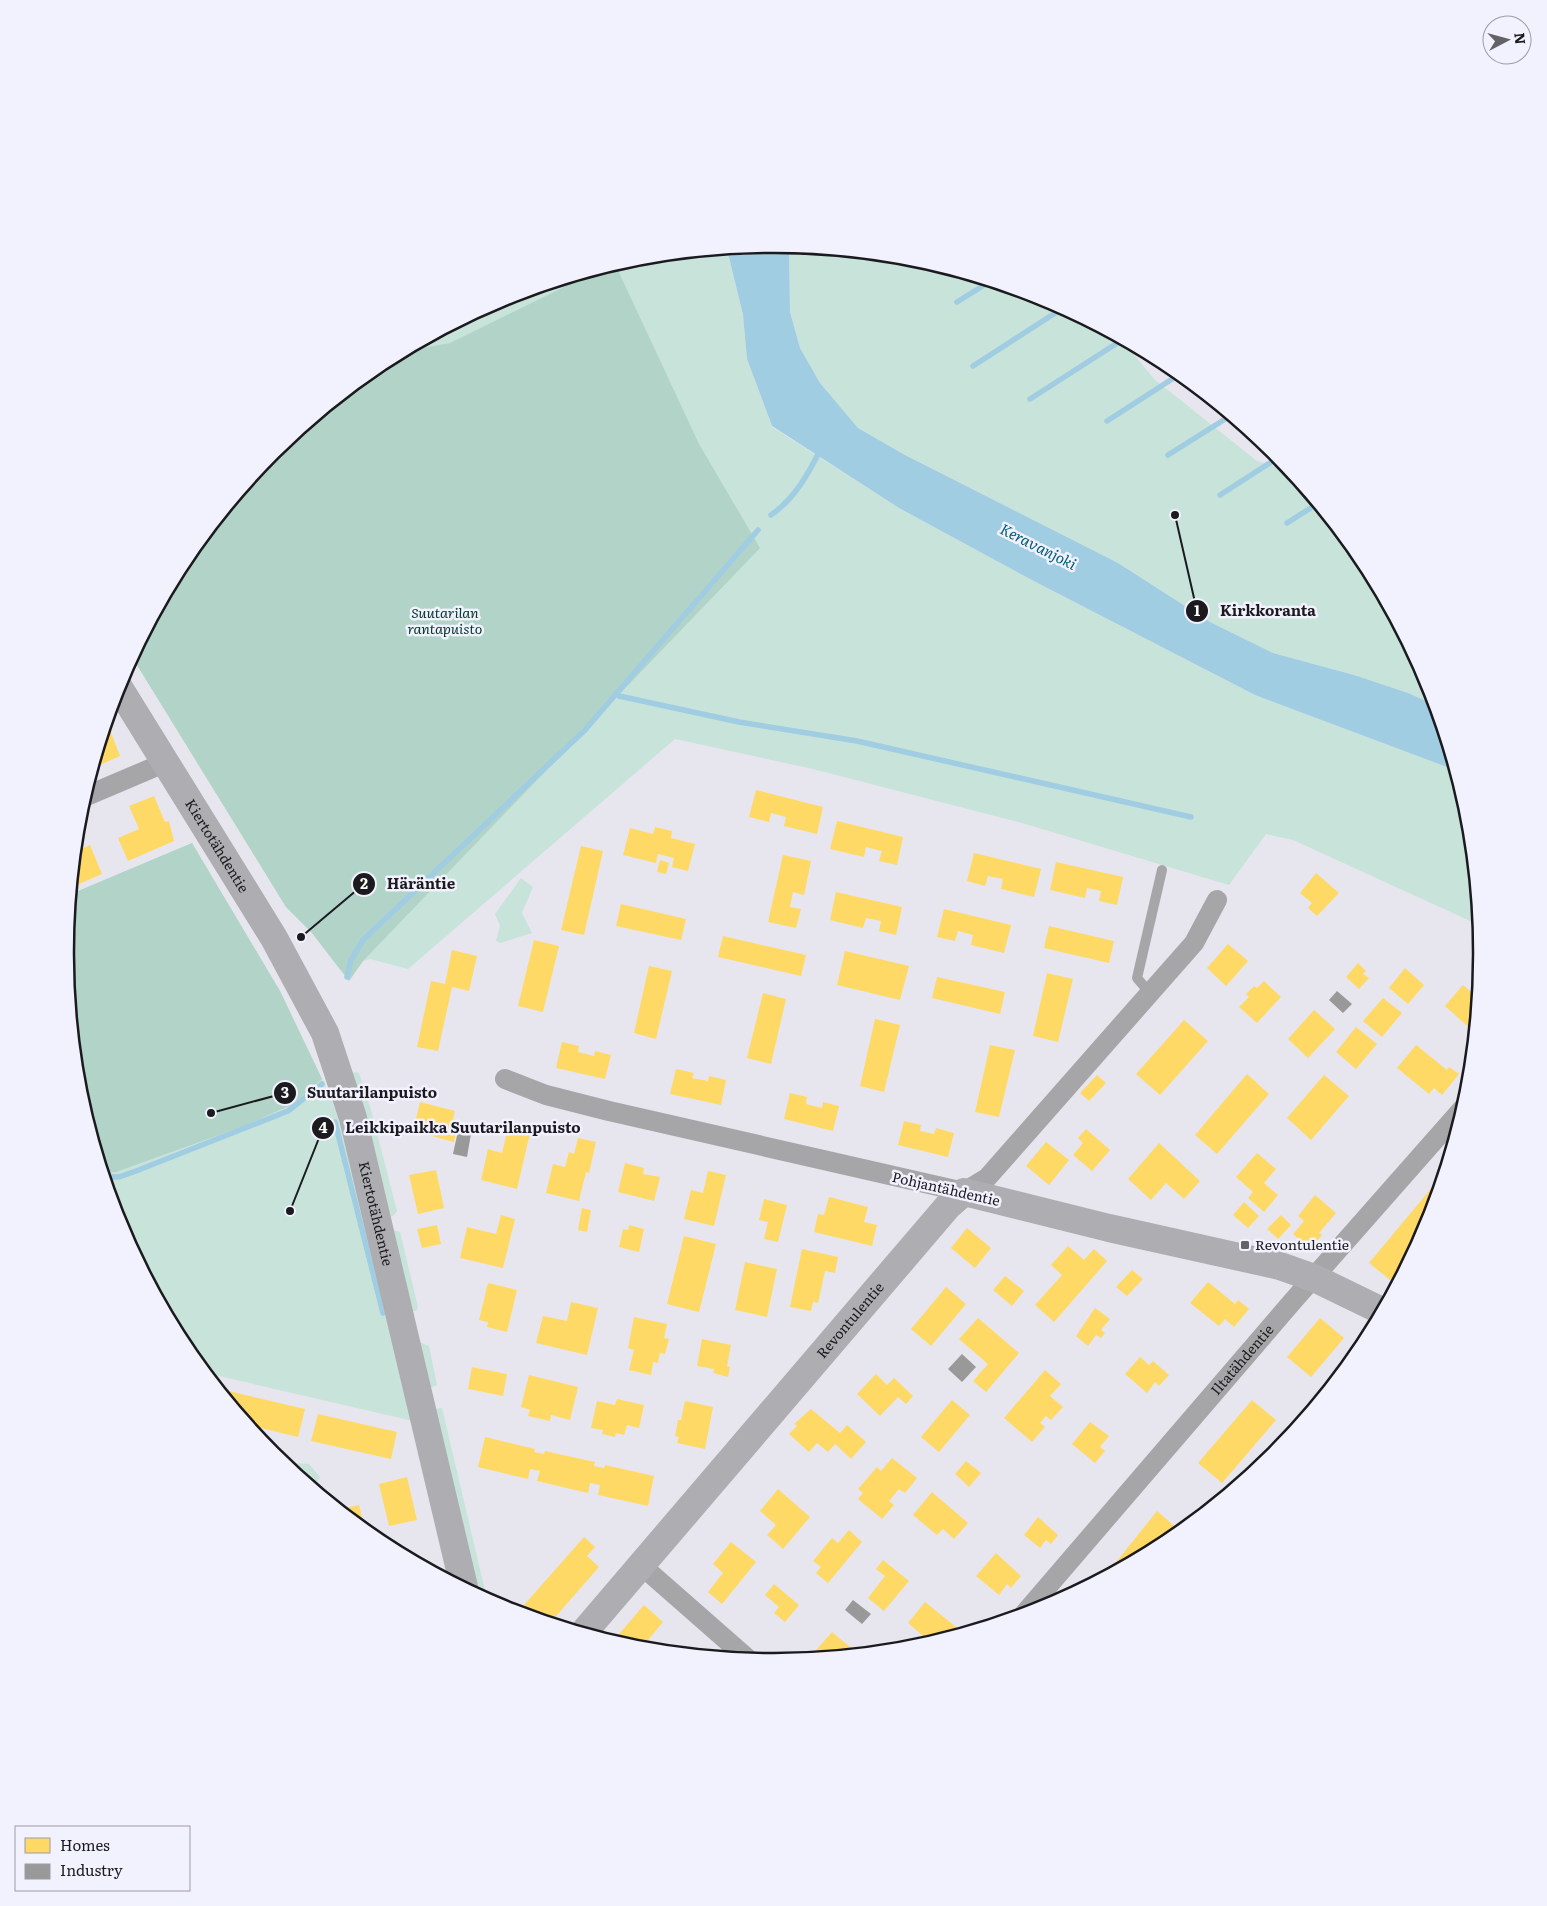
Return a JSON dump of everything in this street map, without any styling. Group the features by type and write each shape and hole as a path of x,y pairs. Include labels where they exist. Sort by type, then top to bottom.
{"street":[{"name":"Kiertotähdentie","path":"123,695 274,938 325,1033 353,1118 462,1580"},
{"path":"93,793 164,763"},
{"name":"Revontulentie","path":"588,1628 948,1206 964,1192 987,1178 1194,943 1217,900"},
{"name":"Pohjantähdentie","path":"505,1079 546,1095 609,1111 1280,1266 1314,1278 1377,1308"},
{"name":"Iltatähdentie","path":"1035,1601 1453,1120"},
{"path":"642,1566 739,1651"}],"lane":[{"path":"1149,992 1137,978 1162,870"}],"green space":[{"path":"789,254 865,259 955,277 998,290 1083,325 1123,347 1133,353 1154,379 1257,461 1276,466 1300,492 1329,527 1380,603 1401,644 1426,701 1354,675 1273,653 1210,622 1118,563 905,455 858,428 820,383 800,348 790,312"},
{"name":"Suutarilan rantapuisto","path":"728,255 743,316 747,359 772,427 899,508 1028,578 1255,695 1448,767 1460,816 1467,862 1472,922 1293,840 1266,834 1229,885 1022,823 813,769 675,739 408,969 370,959 363,961 349,981 312,933 286,907 137,664 167,603 192,564 218,527 247,492 312,427 385,371 424,347 464,325 506,307 549,290 592,277 682,259"},
{"path":"618,271 699,444 760,548 363,961 349,981 312,933 286,907 137,664 167,603 192,564 218,527 279,458 312,427 385,371 422,348 450,343 573,283"},
{"path":"192,843 280,991 329,1093 344,1134 413,1421 215,1375 167,1303 127,1221 111,1178 87,1090 75,999 74,953 77,892"},
{"path":"192,843 280,991 322,1079 291,1105 244,1126 116,1172 109,1173 87,1090 80,1044 75,999 74,953 77,892"},
{"path":"521,878 533,887 522,913 532,933 500,943 496,941 500,926 495,914"},
{"path":"351,1073 359,1073 371,1110 397,1211 393,1216 389,1217"},
{"path":"394,1230 400,1232 418,1307 416,1311 412,1311 389,1234"},
{"path":"419,1342 429,1346 437,1385 430,1388"},
{"path":"442,1408 485,1590 474,1585 432,1412 433,1409"},
{"path":"295,1463 309,1464 320,1477 317,1483"}],"water":[{"name":"Keravanjoki","path":"789,254 790,312 800,348 820,383 858,428 905,455 1118,563 1210,622 1273,653 1354,675 1426,701 1448,767 1255,695 1028,578 899,508 772,426 747,359 743,315 728,255"}],"building: Homes":[{"path":"110,731 120,756 100,765"},
{"path":"756,790 823,807 817,834 784,826 786,817 771,813 769,822 749,817"},
{"path":"154,796 165,822 169,821 174,841 128,861 118,838 139,829 129,806"},
{"path":"837,821 903,837 897,865 879,861 882,851 866,847 864,857 830,849"},
{"path":"655,827 672,831 671,838 695,844 688,871 672,867 674,858 658,854 656,863 623,855 630,828 653,834"},
{"path":"90,845 102,874 77,885 80,862 82,849"},
{"path":"581,846 603,851 584,935 561,930"},
{"path":"974,853 1041,869 1034,897 1001,889 1003,879 988,876 985,886 967,881"},
{"path":"783,855 811,861 804,895 793,892 790,907 801,909 796,928 768,922"},
{"path":"660,860 669,863 666,874 657,872"},
{"path":"1056,862 1123,877 1117,905 1099,901 1101,891 1087,888 1085,898 1050,890"},
{"path":"1316,873 1339,893 1317,916 1308,908 1312,903 1300,893"},
{"path":"836,892 902,907 896,935 879,931 881,921 866,918 863,928 830,920"},
{"path":"621,904 686,919 681,940 616,926"},
{"path":"944,909 1011,925 1004,953 971,945 973,935 958,931 955,941 937,937"},
{"path":"1049,926 1114,941 1109,963 1044,948"},
{"path":"723,936 806,955 801,976 718,957"},
{"path":"534,940 559,946 543,1012 518,1006"},
{"path":"1228,944 1248,961 1226,986 1207,968"},
{"path":"452,950 477,956 469,991 452,987 438,1051 417,1047 431,981 445,984"},
{"path":"845,951 909,966 900,1000 837,985"},
{"path":"1358,963 1366,971 1363,974 1369,978 1359,989 1346,977"},
{"path":"649,966 672,971 656,1039 634,1033"},
{"path":"1405,968 1424,985 1408,1004 1389,988"},
{"path":"1047,973 1073,979 1058,1042 1033,1036"},
{"path":"937,977 1005,992 1000,1014 932,998"},
{"path":"1264,981 1281,997 1257,1023 1239,1007 1249,997 1246,994 1254,986 1257,988"},
{"path":"1463,985 1472,993 1469,1027 1445,1006"},
{"path":"763,993 786,999 771,1064 747,1058"},
{"path":"1383,998 1402,1013 1382,1037 1363,1021"},
{"path":"1314,1010 1335,1029 1308,1058 1288,1039"},
{"path":"875,1019 900,1025 884,1092 860,1086"},
{"path":"1184,1020 1208,1041 1160,1095 1136,1074"},
{"path":"1356,1027 1377,1044 1356,1069 1336,1052"},
{"path":"562,1042 579,1046 578,1052 594,1056 595,1051 611,1055 605,1079 556,1068"},
{"path":"990,1045 1015,1050 999,1117 975,1112"},
{"path":"1416,1045 1447,1070 1449,1067 1459,1074 1442,1095 1434,1088 1429,1094 1397,1068"},
{"path":"676,1069 694,1073 692,1078 708,1081 709,1076 726,1080 721,1105 670,1094"},
{"path":"1247,1074 1269,1094 1217,1154 1195,1135"},
{"path":"1097,1075 1106,1083 1089,1101 1080,1093"},
{"path":"1324,1075 1349,1096 1311,1140 1287,1118"},
{"path":"790,1093 807,1097 806,1104 822,1108 823,1102 839,1106 833,1131 784,1119"},
{"path":"420,1102 455,1111 453,1119 459,1120 454,1142 413,1131"},
{"path":"904,1121 921,1125 920,1131 934,1134 936,1128 954,1133 948,1157 898,1145"},
{"path":"509,1124 531,1129 517,1189 481,1180 488,1149 502,1153"},
{"path":"1086,1129 1110,1150 1092,1171 1073,1155 1083,1143 1078,1138"},
{"path":"578,1138 596,1142 589,1173 586,1172 579,1201 546,1193 553,1164 565,1167 569,1152 574,1154"},
{"path":"1046,1142 1069,1160 1049,1185 1026,1166"},
{"path":"1159,1143 1200,1181 1184,1199 1166,1183 1151,1200 1128,1179"},
{"path":"1257,1153 1276,1169 1264,1183 1278,1195 1264,1212 1248,1198 1253,1192 1236,1177"},
{"path":"625,1163 644,1168 643,1174 660,1177 654,1201 618,1192"},
{"path":"436,1170 444,1208 418,1214 409,1175"},
{"path":"708,1171 726,1175 714,1226 684,1219 691,1190 703,1193"},
{"path":"1433,1186 1420,1221 1394,1275 1390,1280 1369,1263"},
{"path":"1315,1195 1336,1213 1319,1233 1322,1235 1310,1249 1293,1234 1304,1221 1298,1216"},
{"path":"829,1197 868,1207 864,1222 877,1225 872,1246 814,1232 818,1214 824,1215"},
{"path":"764,1199 787,1205 778,1242 764,1239 768,1222 759,1220"},
{"path":"1244,1202 1259,1216 1248,1228 1233,1215"},
{"path":"582,1208 591,1210 587,1232 578,1230"},
{"path":"501,1215 515,1219 503,1268 460,1258 467,1227 496,1234"},
{"path":"1281,1215 1291,1225 1278,1239 1267,1229"},
{"path":"437,1225 441,1244 422,1248 417,1229"},
{"path":"629,1225 644,1229 639,1252 619,1247 623,1229 628,1230"},
{"path":"967,1228 991,1248 975,1268 951,1248"},
{"path":"684,1236 716,1244 699,1312 667,1304"},
{"path":"1068,1246 1084,1260 1094,1249 1107,1261 1054,1322 1035,1305 1062,1275 1051,1265"},
{"path":"802,1249 838,1257 835,1273 825,1271 818,1303 813,1302 811,1311 790,1307"},
{"path":"745,1262 777,1269 767,1317 735,1310"},
{"path":"1132,1270 1143,1279 1127,1296 1116,1287"},
{"path":"1005,1276 1024,1291 1012,1306 993,1290"},
{"path":"1208,1282 1235,1304 1238,1300 1249,1309 1234,1327 1225,1319 1219,1326 1190,1303"},
{"path":"488,1283 517,1290 507,1332 487,1327 488,1322 479,1320"},
{"path":"946,1287 966,1304 931,1346 911,1329"},
{"path":"571,1302 598,1308 587,1355 536,1343 543,1316 567,1321"},
{"path":"1095,1308 1110,1319 1101,1330 1105,1333 1101,1338 1096,1335 1088,1346 1076,1336"},
{"path":"634,1317 667,1324 664,1338 669,1339 665,1354 660,1353 658,1363 653,1362 651,1375 629,1370 634,1350 628,1348"},
{"path":"978,1318 1019,1353 986,1392 973,1381 988,1364 959,1339"},
{"path":"1320,1318 1344,1338 1311,1377 1287,1357"},
{"path":"702,1339 731,1345 727,1366 730,1367 728,1377 713,1373 714,1369 697,1366"},
{"path":"1140,1357 1149,1365 1153,1361 1169,1375 1159,1386 1155,1382 1147,1393 1125,1374"},
{"path":"472,1367 507,1374 503,1396 468,1389"},
{"path":"1045,1370 1061,1384 1050,1396 1063,1407 1051,1420 1046,1416 1040,1423 1045,1427 1032,1442 1004,1418"},
{"path":"876,1374 887,1385 894,1378 913,1396 906,1404 898,1397 880,1416 857,1394"},
{"path":"529,1375 578,1387 570,1420 551,1415 550,1421 528,1416 530,1410 521,1407"},
{"path":"229,1392 305,1409 298,1437 260,1428"},
{"path":"617,1399 644,1405 639,1428 627,1425 624,1435 616,1433 615,1437 602,1434 603,1430 591,1428 597,1401 615,1405"},
{"path":"952,1400 970,1415 939,1452 921,1437"},
{"path":"1252,1400 1276,1420 1222,1483 1198,1463"},
{"path":"685,1401 713,1407 705,1449 677,1443 679,1437 675,1436 678,1420 681,1420"},
{"path":"811,1409 840,1433 847,1425 866,1442 851,1459 835,1444 828,1452 817,1443 809,1452 789,1434 797,1426 794,1424"},
{"path":"318,1414 397,1432 391,1459 311,1441"},
{"path":"1090,1422 1109,1436 1100,1447 1105,1451 1095,1463 1072,1444"},
{"path":"485,1437 535,1449 534,1452 544,1454 545,1451 595,1462 594,1466 604,1468 605,1465 654,1476 648,1506 598,1495 600,1485 590,1483 588,1493 537,1481 540,1471 530,1469 528,1479 478,1467"},
{"path":"892,1458 917,1478 905,1493 899,1489 889,1501 894,1505 882,1519 858,1499 863,1493 858,1489 877,1467 881,1471"},
{"path":"966,1461 981,1473 969,1487 955,1474"},
{"path":"407,1477 417,1520 389,1526 379,1484"},
{"path":"778,1489 810,1517 783,1549 767,1535 776,1525 760,1511"},
{"path":"932,1492 968,1523 954,1539 943,1529 937,1535 913,1515"},
{"path":"359,1505 362,1518 348,1508"},
{"path":"1157,1511 1174,1526 1162,1535 1115,1563"},
{"path":"1038,1517 1058,1535 1051,1544 1046,1540 1040,1548 1024,1535"},
{"path":"849,1530 862,1542 828,1583 816,1573 821,1567 813,1561 832,1538 838,1543"},
{"path":"584,1537 595,1547 587,1556 599,1567 555,1618 524,1605"},
{"path":"731,1542 756,1562 722,1604 708,1592 723,1573 713,1564"},
{"path":"996,1553 1021,1576 1011,1588 1007,1584 999,1595 976,1576"},
{"path":"883,1560 909,1581 884,1611 868,1598 885,1576 876,1569"},
{"path":"774,1584 799,1605 785,1622 774,1613 779,1607 765,1595"},
{"path":"925,1602 958,1628 923,1636 908,1623"},
{"path":"644,1605 663,1622 647,1641 618,1635"},
{"path":"832,1632 851,1648 819,1651 815,1651"}],"building: Industry":[{"path":"1337,991 1352,1004 1343,1013 1329,1000"},
{"path":"458,1131 471,1134 467,1157 453,1154"},
{"path":"962,1354 976,1367 962,1382 948,1369"},
{"path":"853,1600 871,1614 862,1624 845,1610"}],"waterway":[{"path":"957,302 983,286"},
{"path":"973,366 1055,313"},
{"path":"1030,399 1117,343"},
{"path":"1107,421 1173,379"},
{"path":"1168,455 1225,419"},
{"path":"771,515 787,502 800,486 820,450"},
{"path":"1220,495 1272,462"},
{"path":"1287,523 1312,507"},
{"path":"347,977 351,960 363,940 584,731 758,530"},
{"path":"619,696 739,722 857,741 1191,817"},
{"path":"111,1177 119,1177 136,1171 288,1111 322,1084"},
{"path":"335,1122 383,1313"}],"place":[{"name":"Kirkkoranta","path":"1175,515"},
{"name":"Häräntie","path":"301,937"},
{"name":"Suutarilanpuisto","path":"211,1113"},
{"name":"Leikkipaikka Suutarilanpuisto","path":"290,1211"},
{"name":"Revontulentie","path":"1245,1245"}]}
